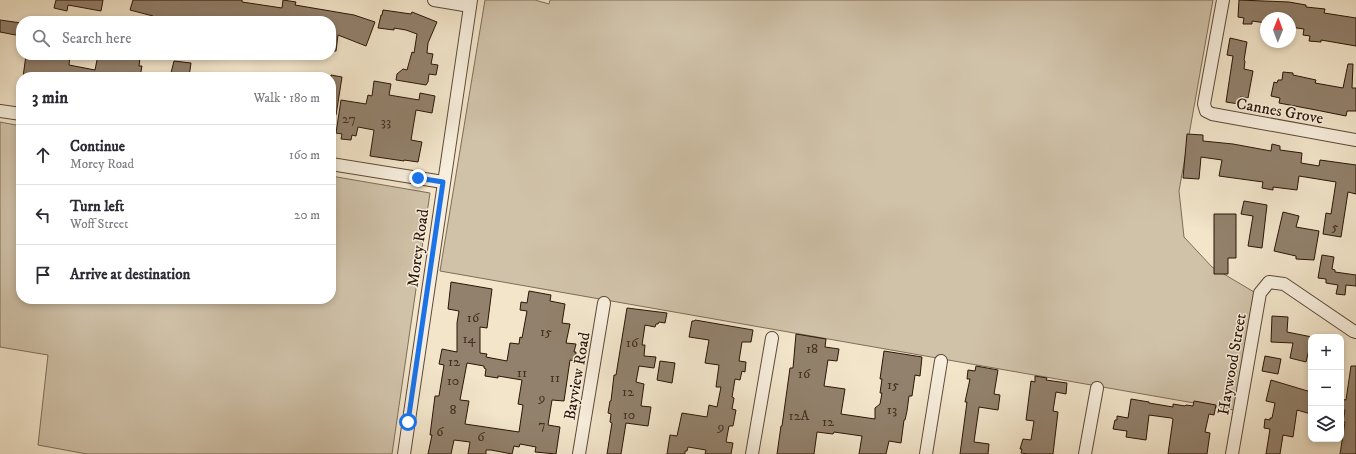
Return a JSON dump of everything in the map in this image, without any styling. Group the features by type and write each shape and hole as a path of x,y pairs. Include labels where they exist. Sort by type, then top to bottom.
{"street":[{"path":"434,0 471,3"},
{"name":"Cannes Grove","path":"1223,0 1204,104 1206,111 1212,114 1356,140"},
{"name":"Morey Road","path":"404,454 443,182 471,3"},
{"path":"0,111 16,113"},
{"path":"336,165 443,182"},
{"name":"Haywood Street","path":"1232,454 1260,293 1269,282 1284,284 1328,315 1356,332"},
{"name":"Bayview Road","path":"579,454 604,303"},
{"path":"752,454 772,338"},
{"path":"926,454 941,361"},
{"path":"1085,454 1097,388"}],"shaded area":[{"path":"485,0 535,0 549,4 550,0 1213,0 1179,191 1184,237 1212,267 1254,292 1234,410 440,271"},
{"path":"0,122 16,125 16,304 336,304 336,177 430,193 392,454 87,454 38,445 48,355 0,347"}],"building":[{"path":"56,0 103,0 101,11 68,5 67,11 54,8"},
{"path":"133,0 242,0 242,2 282,8 283,0 296,2 295,5 354,15 375,22 366,46 338,35 336,51 336,16 153,16 130,10"},
{"path":"1239,0 1289,2 1306,5 1306,7 1325,9 1324,13 1356,18 1356,46 1321,40 1321,42 1309,41 1310,36 1303,35 1304,29 1296,28 1296,12 1260,12 1260,22 1252,21 1252,24 1243,24 1244,18 1238,17"},
{"path":"383,10 411,14 412,12 437,22 428,43 427,53 433,54 431,64 438,65 436,75 429,74 426,85 396,80 397,74 403,69 407,70 412,52 414,53 417,34 394,28 394,30 378,28"},
{"path":"0,20 16,22 16,35 0,32"},
{"path":"1230,38 1247,42 1244,69 1253,71 1248,98 1240,97 1239,104 1226,102 1233,56 1227,55"},
{"path":"25,60 70,60 69,65 95,70 97,60 140,60 139,66 142,66 141,72 24,72"},
{"path":"174,61 191,63 190,72 171,72"},
{"path":"1348,64 1353,64 1352,88 1356,88 1356,111 1347,111 1346,116 1279,103 1280,98 1271,96 1274,82 1277,83 1278,80 1282,80 1283,72 1293,73 1293,75 1316,80 1315,83 1343,88"},
{"path":"336,76 342,77 336,115"},
{"path":"374,81 391,84 389,95 419,100 420,93 435,96 432,113 416,110 411,140 422,142 418,162 370,156 374,130 358,127 356,136 352,135 351,140 341,139 342,134 336,133 341,100 366,104 368,95 372,96"},
{"path":"1187,134 1203,135 1203,141 1233,144 1271,151 1272,144 1280,146 1280,150 1302,153 1301,163 1319,166 1320,160 1356,165 1356,194 1348,192 1341,237 1323,234 1326,213 1331,214 1336,182 1299,176 1297,190 1273,187 1273,190 1262,188 1263,182 1219,176 1222,160 1201,157 1199,179 1183,178"},
{"path":"1244,201 1267,205 1262,248 1248,246 1253,216 1241,214"},
{"path":"1283,212 1299,216 1296,227 1319,231 1314,260 1296,259 1296,256 1274,251"},
{"path":"1214,214 1236,214 1236,258 1228,258 1228,274 1214,274"},
{"path":"1322,255 1334,257 1332,269 1335,270 1335,272 1356,275 1356,286 1346,285 1345,295 1336,294 1338,285 1326,283 1326,279 1318,278"},
{"path":"451,282 492,289 487,328 480,327 480,353 487,354 486,357 507,361 510,343 519,344 520,337 522,338 527,311 520,310 521,302 527,303 529,291 551,295 550,301 565,304 562,323 570,324 566,343 576,344 574,352 576,352 575,361 570,360 564,401 552,400 548,425 560,427 556,454 535,452 536,447 520,444 519,447 514,446 512,454 486,450 486,454 468,454 470,442 454,440 451,454 428,454 432,435 430,435 435,396 439,396 444,365 439,364 442,349 457,352 457,323 459,311 448,309","holes":["467,363 484,366 486,369 485,376 498,378 498,376 522,380 518,404 523,405 519,432 465,424 469,401 460,400"]},
{"path":"627,308 667,313 665,323 659,322 655,327 645,325 642,345 645,345 644,356 656,357 654,368 639,366 636,382 644,384 641,406 651,407 648,426 626,423 621,454 607,454 612,423 610,422 611,414 608,413"},
{"path":"1272,316 1288,317 1287,332 1308,336 1308,354 1306,362 1290,358 1293,343 1271,342"},
{"path":"695,320 753,330 751,342 742,342 739,361 746,362 745,372 742,371 740,380 735,379 732,409 736,410 733,426 729,426 726,442 733,443 731,454 705,454 706,450 688,447 685,454 667,454 670,435 677,436 682,413 707,417 709,405 717,407 721,387 716,387 719,365 705,363 709,340 689,337 692,321"},
{"path":"796,334 826,339 825,347 839,349 837,361 828,360 824,386 845,389 841,414 875,419 875,408 880,404 882,393 880,393 882,379 880,379 884,351 922,357 920,376 915,375 912,396 909,396 901,443 889,441 886,454 859,454 862,436 834,432 833,434 817,432 814,454 777,454 790,368 793,368"},
{"path":"1265,356 1281,359 1278,374 1262,371"},
{"path":"660,361 675,363 672,383 657,380"},
{"path":"976,366 998,370 994,394 1000,395 998,410 979,407 974,442 989,444 988,454 960,454 967,402 965,402 970,379 967,379 968,370 975,371"},
{"path":"1351,366 1356,366 1356,454 1340,454 1342,442 1344,442 1344,400 1346,400"},
{"path":"1035,376 1047,378 1046,380 1067,383 1066,394 1056,392 1053,411 1058,412 1053,454 1021,453 1022,449 1020,449 1023,439 1031,440 1034,421 1026,420 1031,381 1035,382"},
{"path":"1271,380 1308,391 1308,413 1297,410 1293,437 1283,435 1280,454 1266,454 1270,429 1264,428 1265,419 1270,420 1270,418 1272,418 1275,403 1266,401"},
{"path":"1131,399 1173,407 1173,404 1193,406 1194,401 1216,405 1214,415 1209,414 1205,432 1210,433 1207,454 1168,454 1173,419 1171,418 1149,415 1146,440 1126,437 1127,431 1113,429 1117,416 1128,418"}],"route":[{"path":"408,422 443,182 418,178"}]}
